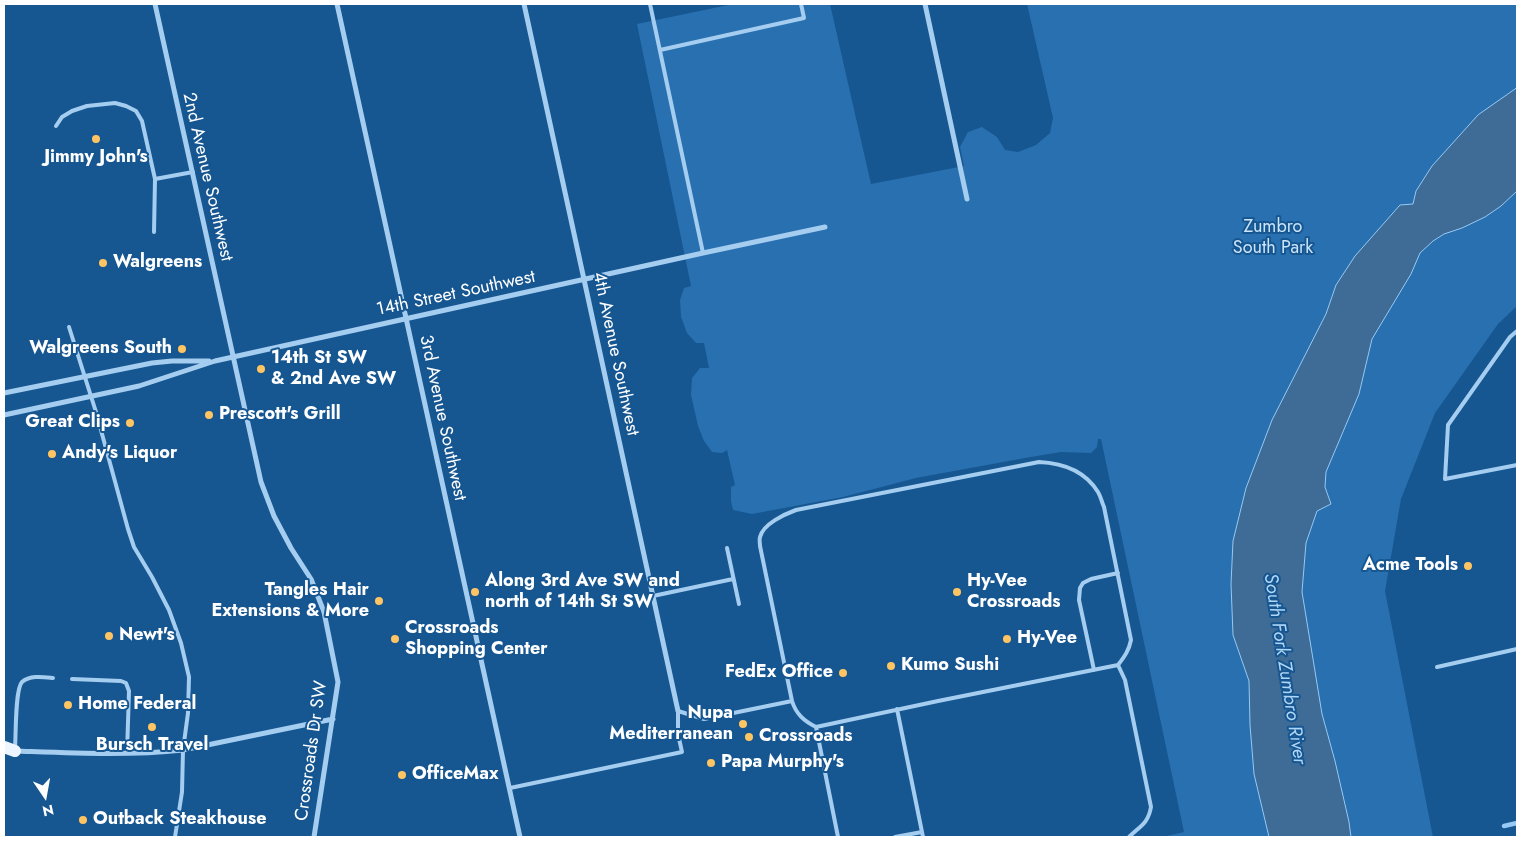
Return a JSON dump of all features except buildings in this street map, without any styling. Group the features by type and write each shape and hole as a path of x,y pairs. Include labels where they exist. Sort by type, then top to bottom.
{"street":[{"name":"2nd Avenue Southwest","path":"155,4 233,357"},
{"name":"3rd Avenue Southwest","path":"337,4 520,837"},
{"name":"4th Avenue Southwest","path":"524,4 678,710"},
{"path":"925,4 967,199"},
{"name":"14th Street Southwest","path":"4,415 146,384 215,361 703,253 826,228"},
{"name":"Crossroads Dr SW","path":"233,357 261,482 274,516 291,548 311,579 324,612 338,682 314,837"},
{"name":"14th Street Southwest","path":"4,393 152,362 215,361"},
{"path":"7,751 126,753 183,750 333,719"}],"lane":[{"path":"650,4 703,253"},
{"path":"660,50 804,18 801,4"},
{"path":"56,126 62,117 87,106 115,104 136,111 142,121 155,179 154,232"},
{"path":"155,179 193,172"},
{"path":"69,327 134,547 169,610 181,642 189,677 188,713 183,750 182,792 175,837"},
{"path":"1517,331 1510,337 1448,425 1444,479 1517,465"},
{"path":"1039,462 1065,466 1078,472 1089,482 1099,493 1104,508 1131,640 1126,656 1118,665 816,727 806,722 795,710 792,701 760,546 760,536 764,530 782,515 796,510 1039,462"},
{"path":"727,548 739,604"},
{"path":"1094,670 1079,600 1080,588 1083,583 1091,579 1118,574"},
{"path":"653,596 734,579"},
{"path":"1437,667 1517,649"},
{"path":"1118,665 1125,680 1151,807 1150,815 1145,823 1129,837"},
{"path":"7,751 20,685 29,678 53,678"},
{"path":"72,679 121,681 126,684 129,691 126,753"},
{"path":"510,788 682,752 678,734 678,710 704,719 792,701"},
{"path":"897,709 923,837"},
{"path":"816,727 838,837"},
{"path":"895,837 922,832"}],"green space":[{"name":"Zumbro South Park","path":"733,4 830,4 871,184 964,166 960,147 968,132 982,127 997,137 1005,150 1018,152 1036,145 1050,133 1053,118 1027,4 1517,4 1517,306 1498,324 1435,413 1401,499 1385,591 1433,837 1162,837 1184,832 1101,439 1098,439 1097,447 1091,453 1061,452 1025,458 916,478 843,497 752,514 733,510 731,487 735,485 727,450 722,453 712,452 704,441 698,426 691,395 692,378 700,368 709,368 704,343 696,343 687,333 681,317 680,300 684,288 691,286 637,24"}],"water":[{"name":"South Fork Zumbro River","path":"1517,88 1517,191 1501,206 1485,217 1444,234 1420,253 1411,274 1372,339 1359,394 1326,472 1325,487 1331,504 1317,511 1306,543 1302,592 1322,714 1335,761 1351,837 1269,837 1254,774 1249,681 1233,635 1231,584 1233,541 1246,488 1272,420 1326,314 1336,285 1355,256 1400,205 1413,204 1416,191 1432,166 1478,115"}],"waterway":[{"path":"1504,826 1517,823"}],"place":[{"name":"Jimmy John's","path":"96,139"},
{"name":"Walgreens","path":"103,263"},
{"name":"Walgreens South","path":"182,349"},
{"name":"14th St SW & 2nd Ave SW","path":"261,369"},
{"name":"Prescott's Grill","path":"209,415"},
{"name":"Great Clips","path":"130,423"},
{"name":"Andy's Liquor","path":"52,454"},
{"name":"Acme Tools","path":"1468,566"},
{"name":"Along 3rd Ave SW and north of 14th St SW","path":"475,592"},
{"name":"Hy-Vee Crossroads","path":"957,592"},
{"name":"Tangles Hair Extensions & More","path":"379,601"},
{"name":"Newt's","path":"109,636"},
{"name":"Crossroads Shopping Center","path":"395,639"},
{"name":"Hy-Vee","path":"1007,639"},
{"name":"Kumo Sushi","path":"891,666"},
{"name":"FedEx Office","path":"843,673"},
{"name":"Home Federal","path":"68,705"},
{"name":"Nupa Mediterranean","path":"743,724"},
{"name":"Bursch Travel","path":"152,727"},
{"name":"Crossroads","path":"749,737"},
{"name":"Papa Murphy's","path":"711,763"},
{"name":"OfficeMax","path":"402,775"},
{"name":"Outback Steakhouse","path":"83,820"}]}
